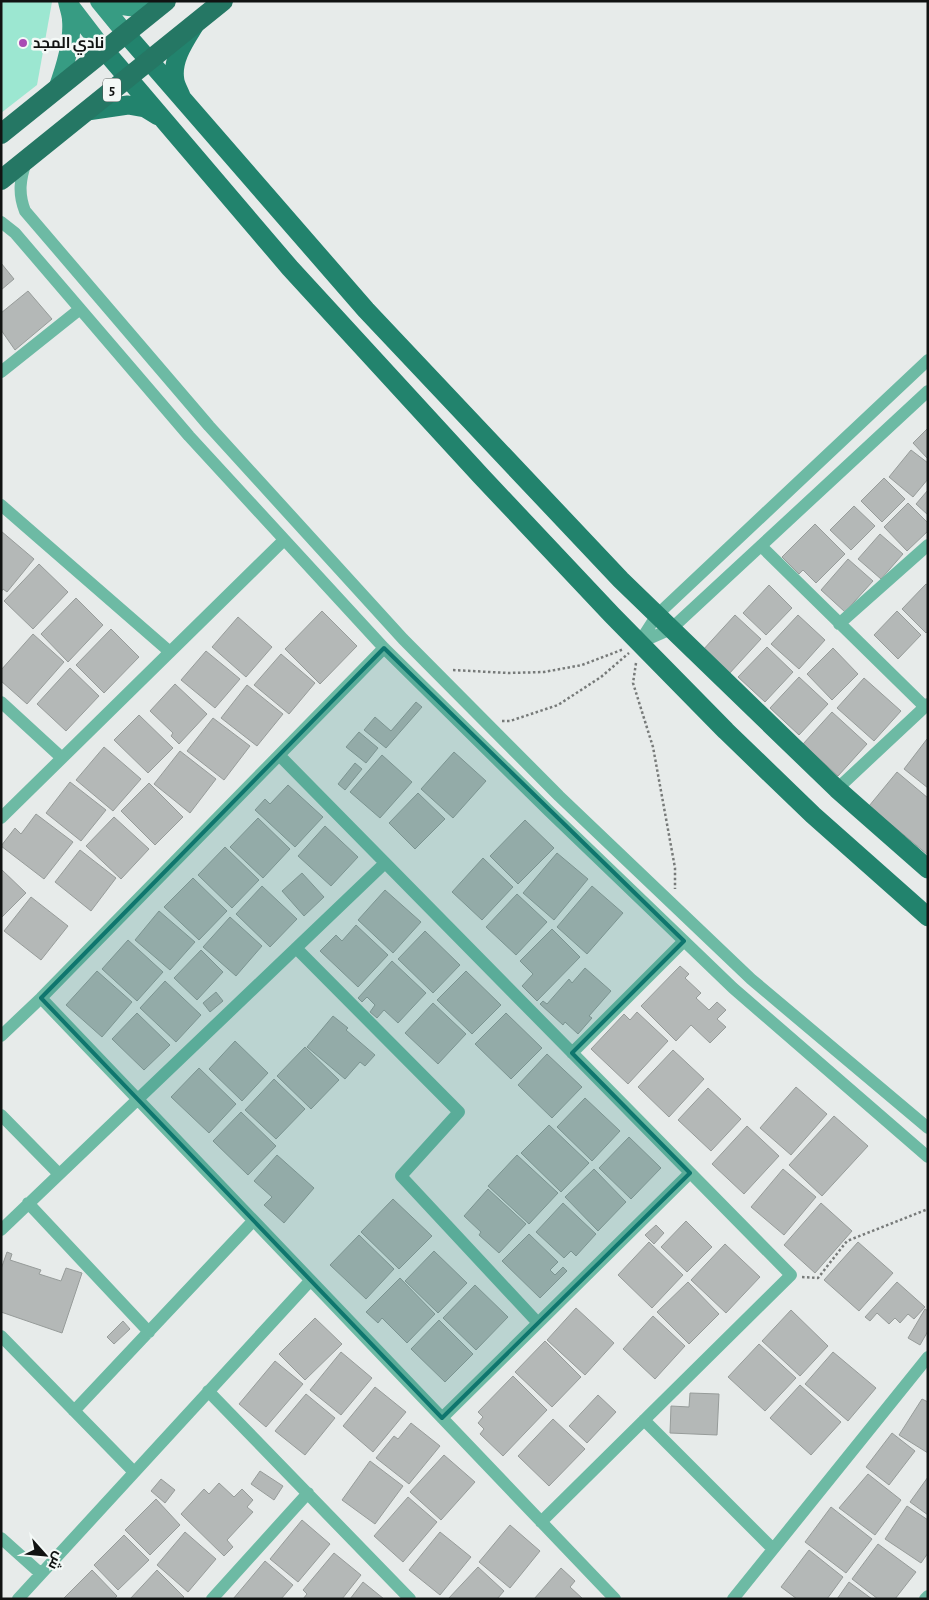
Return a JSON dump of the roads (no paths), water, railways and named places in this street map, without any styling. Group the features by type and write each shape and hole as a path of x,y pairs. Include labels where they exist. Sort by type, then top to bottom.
{"highway":[{"name":"5","path":"1,180 223,1"},
{"name":"5","path":"1,134 165,2"}],"main road":[{"path":"67,1 105,51 290,268 488,483 640,644 726,731 813,815 928,917"},
{"path":"57,89 64,72 69,42 71,21 67,1"},
{"path":"100,1 148,61 366,310 621,580 837,789 927,868"},
{"path":"107,1 126,8 144,8 165,2"},
{"path":"184,101 175,80 176,62 181,46 196,23"},
{"path":"87,111 128,106 145,108 164,119"}],"street":[{"path":"27,160 21,178 20,198 25,211 209,426 403,640 559,796 752,979 928,1128"},
{"path":"1,222 15,233 189,436 384,648 556,818 733,988 928,1157"},
{"path":"1,372 80,308"},
{"path":"640,644 657,615 928,360"},
{"path":"640,644 671,629 928,391"},
{"path":"1,505 170,652"},
{"path":"1,818 284,540"},
{"path":"839,624 928,545"},
{"path":"761,546 839,624 926,706 837,789"},
{"path":"1,1036 41,998 384,648"},
{"path":"1,702 62,758"},
{"path":"279,755 791,1275 541,1522"},
{"path":"1,1230 386,863"},
{"path":"572,1053 684,941"},
{"path":"296,948 459,1112 401,1176 538,1324"},
{"path":"41,998 615,1599"},
{"path":"1,1115 59,1174"},
{"path":"442,1418 690,1173"},
{"path":"28,1203 149,1332"},
{"path":"74,1411 253,1221"},
{"path":"18,1599 310,1281"},
{"path":"1,1336 134,1472"},
{"path":"733,1599 928,1357"},
{"path":"208,1391 410,1599"},
{"path":"644,1420 773,1548"},
{"path":"212,1599 308,1493"},
{"path":"1,1538 40,1573"},
{"path":"925,1599 928,1596"}],"place":[{"name":"نادي المجد","path":"23,43"}]}
